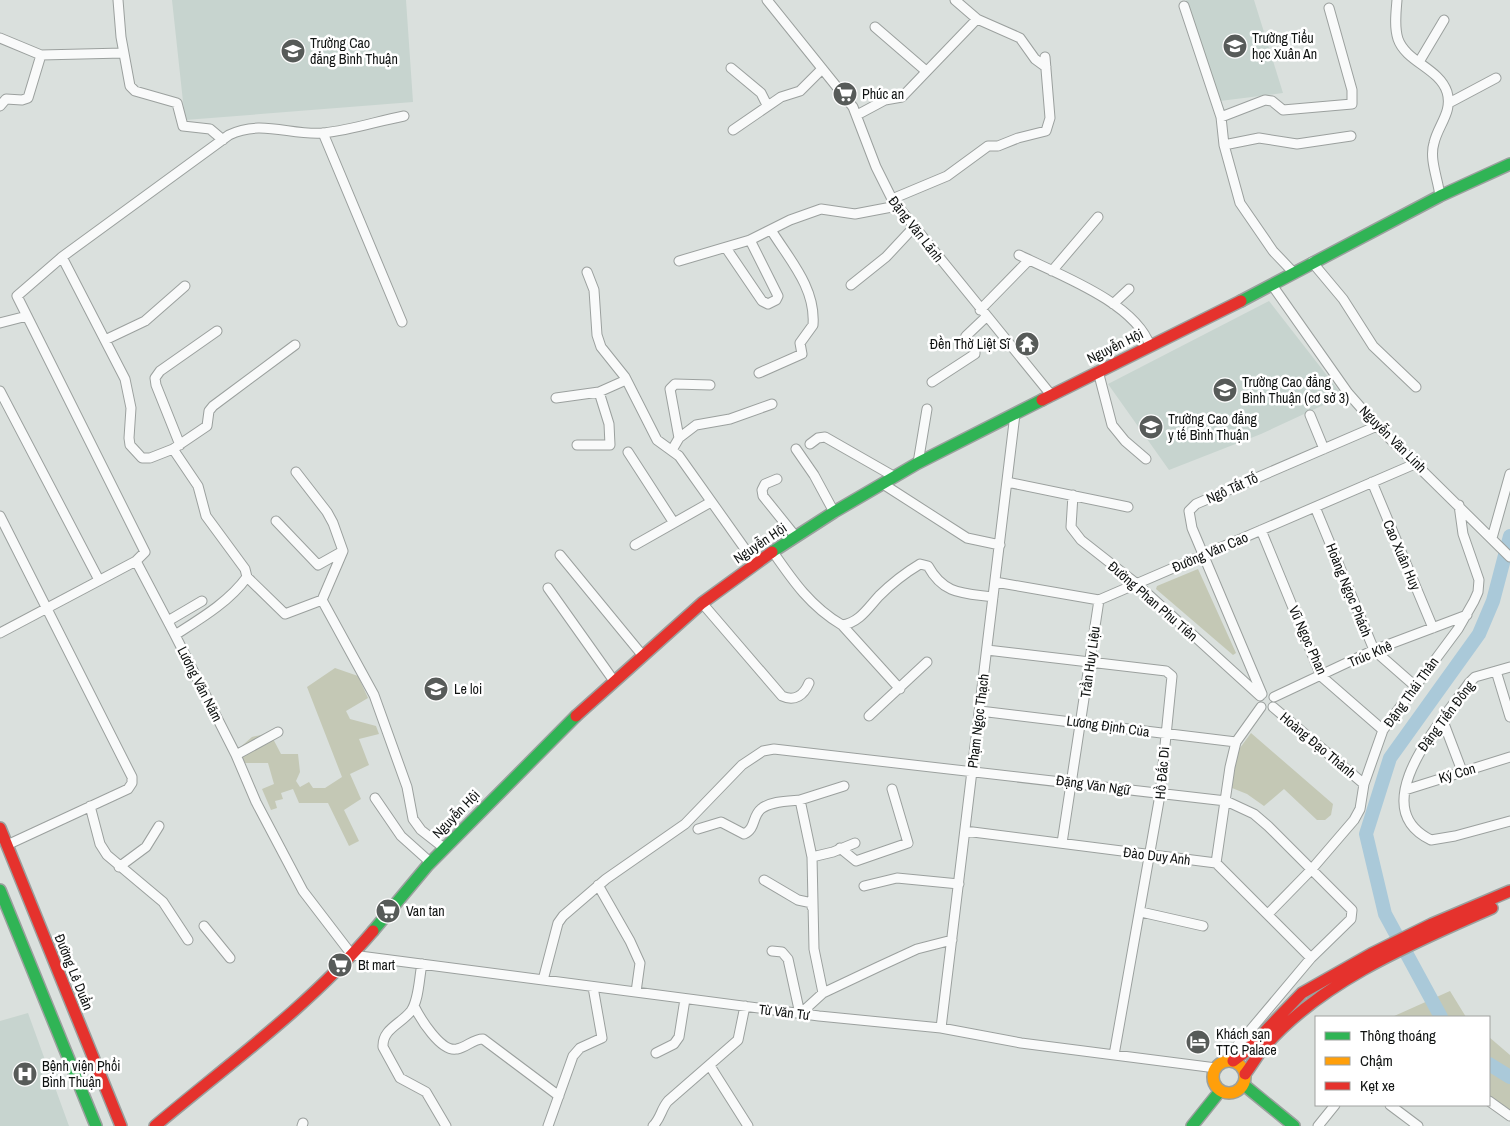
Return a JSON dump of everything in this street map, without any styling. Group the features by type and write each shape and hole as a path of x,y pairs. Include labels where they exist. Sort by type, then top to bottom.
{"street":[{"path":"118,0 127,79 132,89 177,103 182,126 210,129 223,140"},
{"name":"Đặng Văn Lãnh","path":"767,0 821,70 853,107 876,167 894,202 983,314 1022,358 1052,396"},
{"path":"679,262 750,240 805,213 821,209 854,214 894,202 947,176 988,146 998,146 1018,138 1046,131 1050,118 1045,62 1035,59 1020,38 977,19 956,0"},
{"path":"1397,0 1396,32 1398,40 1439,79 1446,91 1449,103 1448,113 1432,149 1440,196"},
{"path":"1184,6 1221,117 1224,145 1240,203 1272,251 1292,272"},
{"path":"1221,117 1265,100 1272,101 1283,110 1352,104 1352,90 1329,8"},
{"path":"857,115 885,100 902,97 977,19"},
{"path":"1419,62 1444,20"},
{"path":"875,26 926,71"},
{"path":"0,38 41,55 124,53"},
{"path":"0,106 6,99 22,100 28,98 41,55"},
{"path":"731,68 762,93 767,105"},
{"path":"733,130 781,96 800,91 821,70"},
{"path":"1449,103 1496,78"},
{"path":"0,633 136,561 144,555 145,548 17,296 62,257 223,140 242,129 258,127 323,133 404,116"},
{"path":"323,133 402,322"},
{"path":"1224,145 1259,138 1297,144 1351,136"},
{"name":"Nguyễn Hội","path":"162,1124 290,1014 352,955 430,862 568,723 702,603 755,563 834,512 918,463 1272,285 1292,272 1440,196 1510,164"},
{"path":"1052,271 1098,217"},
{"path":"851,285 886,257 914,227"},
{"path":"759,373 802,354 800,343 813,325 809,293 805,283 771,230"},
{"path":"726,248 762,301 768,304 776,300 778,296 750,240"},
{"path":"1019,255 1113,304 1135,322 1150,346"},
{"path":"62,257 125,379 130,394 130,445 142,458 150,458 176,447 208,426 209,411 212,406 295,345"},
{"path":"932,382 975,354 976,350 966,336 1029,260"},
{"path":"1312,262 1343,299 1373,346 1416,387"},
{"path":"587,272 594,290 598,335 601,347 626,380 657,440 672,450 755,563"},
{"name":"Nguyễn Văn Linh","path":"1272,285 1348,394 1377,426 1417,463 1510,557"},
{"path":"105,340 145,321 185,286"},
{"path":"1113,304 1129,289"},
{"path":"0,323 27,316"},
{"path":"217,332 160,371 155,378 156,385 176,447 198,486 206,516 235,554 245,569 247,577 284,614 322,600 343,551 330,518 296,472"},
{"path":"1098,371 1112,424 1125,441 1146,459"},
{"path":"556,398 600,392 626,380"},
{"path":"679,438 670,389 675,384 710,386"},
{"path":"0,391 99,580"},
{"path":"577,445 610,445 608,424 600,392"},
{"path":"672,450 679,438 696,425 730,419 772,404"},
{"path":"918,463 927,409"},
{"name":"Phạm Ngọc Thạch","path":"941,1028 1016,414"},
{"path":"1310,415 1324,449"},
{"name":"Ngô Tất Tố","path":"1261,695 1252,668 1188,516 1192,506 1377,426"},
{"path":"810,444 818,438 825,438 894,477"},
{"path":"796,449 814,475 834,512"},
{"path":"628,452 674,523"},
{"name":"Đường Văn Cao","path":"1099,600 1417,463"},
{"path":"1492,538 1510,474"},
{"path":"776,479 765,484 762,490 763,496 796,538"},
{"path":"1007,482 1128,507"},
{"name":"Cao Xuân Huy","path":"1372,482 1433,628"},
{"path":"883,484 960,535 976,541 1000,545"},
{"name":"Đường Phan Phu Tiên","path":"1073,495 1070,521 1075,533 1136,584 1261,695"},
{"path":"634,545 711,502"},
{"name":"Đặng Thái Thân","path":"1268,914 1311,870 1354,820 1360,809 1364,784 1383,730 1467,615 1478,592 1479,580 1463,534 1459,506"},
{"name":"Hoàng Ngọc Phách","path":"1315,507 1374,650 1414,686"},
{"path":"0,516 132,777 132,783 128,789 7,845"},
{"path":"276,521 318,564 343,551"},
{"name":"Vũ Ngọc Phan","path":"1261,530 1321,676 1383,730"},
{"path":"773,552 800,592 818,609 842,626 900,689"},
{"path":"560,555 643,656"},
{"path":"136,561 175,635"},
{"path":"842,626 858,618 902,575 920,564 928,566 938,582 950,590 993,596"},
{"name":"Lương Văn Năm","path":"247,577 241,586 212,611 175,635 236,755 256,802 304,891 352,955"},
{"path":"995,582 1099,600"},
{"path":"548,588 614,682"},
{"path":"168,622 202,600"},
{"path":"322,600 377,704 407,787 413,819 421,830 444,848"},
{"name":"Trần Huy Liệu","path":"1062,843 1099,600"},
{"path":"702,603 782,696 791,700 804,692 809,683"},
{"name":"Trúc Khê","path":"1274,702 1374,650 1467,615"},
{"name":"Hồ Đắc Di","path":"987,650 1090,661 1166,672 1172,676 1160,795 1151,856 1114,1055"},
{"path":"869,716 927,662"},
{"name":"Đặng Tiến Đông","path":"1510,667 1475,677 1418,754 1410,770 1405,790 1406,815 1419,832 1430,840 1455,836 1510,821"},
{"path":"1238,676 1252,668"},
{"path":"1496,671 1510,717"},
{"path":"1268,693 1274,702 1266,709 1258,702 1261,695 1268,693"},
{"name":"Hoàng Đạo Thành","path":"1274,702 1364,784"},
{"path":"1233,1061 1237,1046 1311,958 1216,863 1230,768 1236,742 1262,707"},
{"name":"Lương Định Của","path":"980,711 1236,742"},
{"path":"1443,720 1462,771"},
{"path":"236,755 278,732"},
{"name":"Đặng Văn Ngữ","path":"543,980 558,923 598,885 680,828 742,764 768,749 972,770 1226,802 1254,814 1352,910 1351,918 1311,958"},
{"name":"Ký Con","path":"1405,790 1510,757"},
{"path":"698,829 721,822 744,834 752,828 761,809 767,805 800,800 844,786"},
{"path":"840,848 856,861 908,843 892,789"},
{"path":"375,798 401,836 430,862"},
{"path":"800,800 812,857 814,949 823,993"},
{"path":"90,806 100,844 119,867 162,902 188,940"},
{"path":"119,867 146,847 159,826"},
{"name":"Đường Lê Duẩn","path":"0,828 121,1126"},
{"name":"Đào Duy Anh","path":"965,831 1216,863"},
{"path":"812,857 855,843"},
{"path":"864,886 897,878 959,884"},
{"path":"764,880 798,900 812,903"},
{"path":"598,885 630,941 640,963 636,992"},
{"path":"0,890 96,1126"},
{"path":"1510,891 1434,929 1313,1001 1253,1060 1240,1089 1231,1094 1220,1091 1213,1082 1216,1068 1225,1062 1233,1061 1245,1052 1302,993 1371,954 1434,929 1510,901"},
{"path":"1141,912 1203,926"},
{"path":"15,928 36,918"},
{"path":"204,926 230,958"},
{"path":"800,1014 823,993 917,949 952,940"},
{"path":"772,951 782,952 788,958 800,1014"},
{"name":"Từ Văn Tư","path":"352,955 800,1014 941,1028 1021,1043 1216,1068"},
{"path":"422,964 414,1006 386,1034 383,1048 400,1078 426,1092 446,1126"},
{"path":"548,1126 573,1056 580,1048 602,1038 593,987"},
{"path":"656,1053 674,1044 679,1038 685,999"},
{"path":"414,1006 425,1026 448,1048 456,1050 484,1039 559,1096"},
{"path":"653,1126 659,1120 663,1107 668,1101 738,1040 745,1006"},
{"path":"1233,1061 1242,1068 1244,1079 1294,1126"},
{"path":"710,1066 748,1126"},
{"path":"1192,1126 1220,1091"},
{"path":"1490,1102 1510,1116"},
{"path":"1318,1126 1334,1106"},
{"path":"1391,1106 1418,1126"}],"shaded area":[{"name":"Trường Cao đẳng Bình Thuận","path":"172,0 406,0 413,102 185,120"},
{"name":"Trường Tiểu học Xuân An","path":"1186,0 1254,0 1283,93 1220,101"},
{"name":"Trường Cao đẳng Bình Thuận (cơ sở 3)","path":"1269,301 1343,396 1261,434 1169,470 1108,384"},
{"name":"Bệnh viện Phổi Bình Thuận","path":"28,1013 69,1126 0,1126 0,1021"}],"green space":[{"path":"1198,569 1236,653 1233,655 1156,589 1157,586"},
{"path":"335,668 358,676 368,698 346,711 350,719 376,726 379,734 359,739 369,765 350,774 361,799 344,810 359,841 349,846 328,803 299,803 293,789 281,793 283,799 275,801 277,808 271,810 262,789 274,784 268,763 243,763 237,750 252,737 270,733 281,754 298,754 300,772 296,781 300,787 309,782 313,788 325,788 342,777 307,687"},
{"path":"1251,733 1333,804 1331,815 1325,820 1317,820 1284,789 1264,806 1247,794 1232,788 1237,752"},
{"path":"1450,991 1465,1016 1394,1016"},
{"path":"1490,1038 1510,1055 1510,1110 1490,1100"}],"waterway":[{"path":"1440,1016 1385,914 1366,834 1390,758 1479,634 1493,601 1510,536"},
{"path":"1490,1065 1510,1077"}],"traffic: fast":[{"path":"1241,301 1440,196 1510,164"},
{"path":"772,552 834,512 918,463 1042,400"},
{"path":"373,931 428,865 576,716"},
{"path":"0,890 96,1126"},
{"path":"1244,1085 1294,1126"},
{"path":"1192,1126 1220,1091"}],"traffic: slow":[{"path":"1229,1061 1235,1062 1240,1066 1244,1071 1245,1077 1244,1083 1240,1088 1235,1092 1229,1093 1223,1092 1218,1088 1214,1083 1213,1077 1214,1071 1218,1066 1223,1062 1229,1061"}],"traffic: jam":[{"path":"1042,400 1241,301"},
{"path":"576,716 702,603 772,552"},
{"path":"0,828 121,1126"},
{"path":"1233,1061 1245,1052 1302,993 1371,954 1432,924 1510,891"},
{"path":"1245,1074 1265,1046 1288,1023 1341,983 1371,965 1431,935 1492,908"},
{"path":"155,1126 296,1009 349,958 373,931"}],"place":[{"name":"Trường Tiểu học Xuân An","path":"1235,46"},
{"name":"Trường Cao đẳng Bình Thuận","path":"293,51"},
{"name":"Phúc an","path":"845,94"},
{"name":"Đền Thờ Liệt Sĩ","path":"1027,344"},
{"name":"Trường Cao đẳng Bình Thuận (cơ sở 3)","path":"1225,390"},
{"name":"Trường Cao đẳng y tế Bình Thuận","path":"1151,427"},
{"name":"Le loi","path":"436,689"},
{"name":"Van tan","path":"388,911"},
{"name":"Bt mart","path":"340,965"},
{"name":"Khách sạn TTC Palace","path":"1198,1042"},
{"name":"Bệnh viện Phổi Bình Thuận","path":"25,1074"}]}
